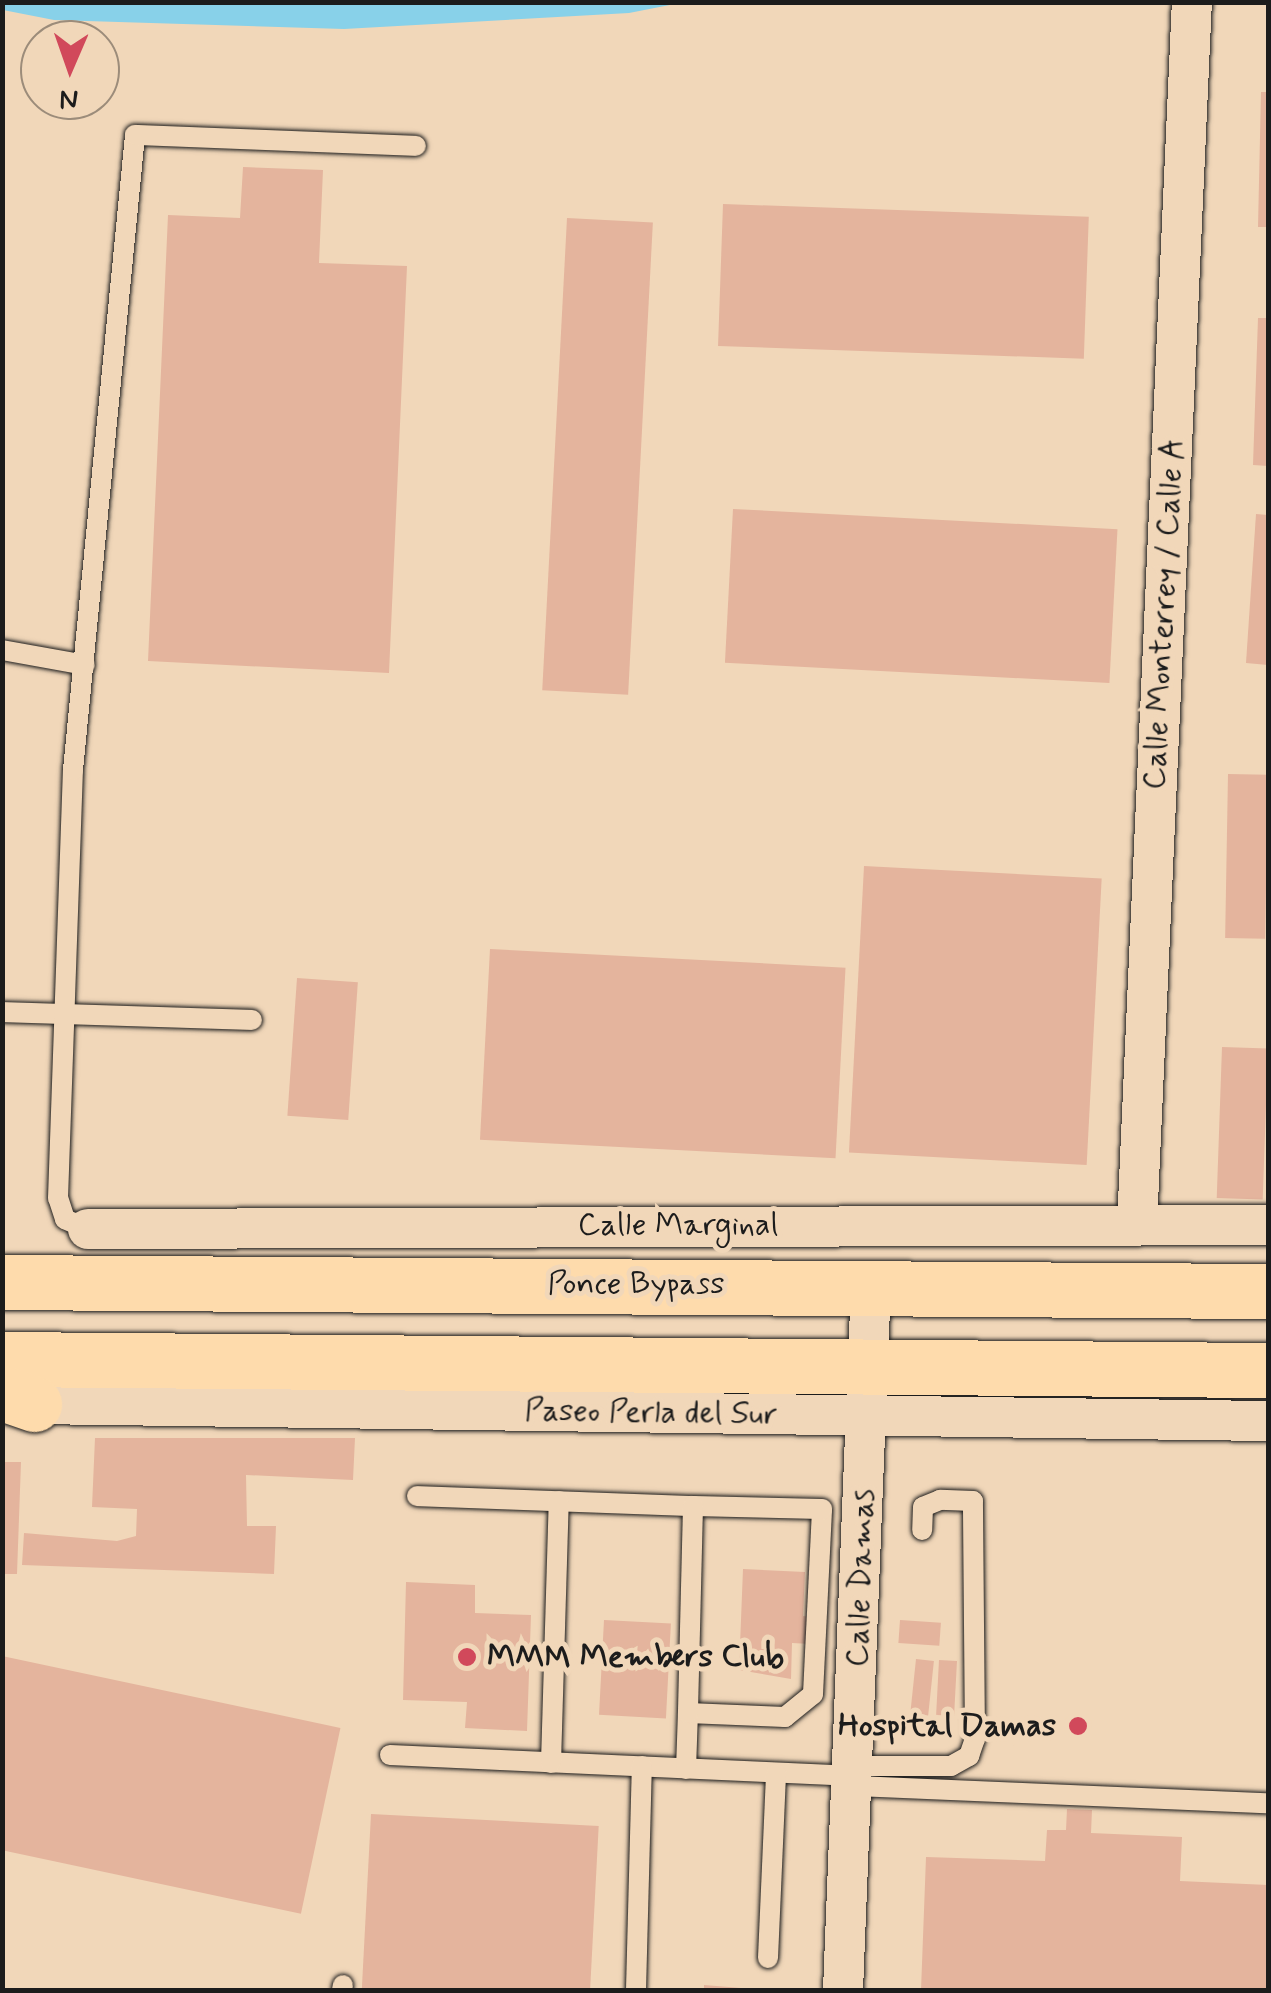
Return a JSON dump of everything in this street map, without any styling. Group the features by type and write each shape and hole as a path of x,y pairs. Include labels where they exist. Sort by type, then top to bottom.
{"highway":[{"path":"2,1264 68,1283"},
{"name":"Ponce Bypass","path":"2,1282 871,1284 1268,1291"},
{"path":"2,1359 867,1390 1268,1370"}],"street":[{"name":"Calle Monterrey / Calle A","path":"1137,1226 1192,2"},
{"name":"Calle Marginal","path":"88,1229 1268,1225"},
{"name":"Calle Damas","path":"842,1990 855,1776 871,1284"},
{"name":"Paseo Perla del Sur","path":"18,1398 867,1390 1268,1422"}],"lane":[{"path":"88,1229 64,1219 58,1198 73,770 135,135 416,146"},
{"path":"2,650 85,665"},
{"path":"2,1012 252,1020"},
{"path":"417,1496 822,1510 813,1694 785,1717 688,1713"},
{"path":"855,1776 951,1766 969,1756 975,1739 973,1501 940,1500 923,1508 922,1530"},
{"path":"551,1762 559,1501"},
{"path":"686,1769 692,1506"},
{"path":"390,1755 855,1776 1268,1802"},
{"path":"636,1990 642,1766"},
{"path":"768,1958 776,1774"}],"water":[{"path":"3,2 680,3 629,13 344,29 54,20 3,10"}],"building":[{"path":"1261,92 1268,92 1268,227 1258,227"},
{"path":"243,167 323,170 319,263 407,266 389,673 148,661 168,215 240,218"},
{"path":"723,204 1089,217 1084,359 718,346"},
{"path":"567,218 653,223 628,695 542,690"},
{"path":"1258,318 1268,318 1268,466 1253,465"},
{"path":"733,509 1117,529 1109,683 725,663"},
{"path":"1256,514 1268,515 1268,665 1246,663"},
{"path":"1228,774 1268,775 1265,939 1225,938"},
{"path":"864,866 1102,878 1087,1165 849,1153"},
{"path":"490,949 846,968 836,1158 480,1140"},
{"path":"297,978 358,982 348,1120 287,1116"},
{"path":"1222,1047 1268,1049 1263,1200 1217,1198"},
{"path":"95,1438 355,1438 353,1480 246,1475 247,1526 276,1526 274,1574 22,1565 24,1533 117,1541 136,1536 137,1509 92,1507"},
{"path":"2,1462 21,1462 17,1574 2,1574"},
{"path":"743,1569 805,1572 803,1616 812,1617 811,1644 792,1643 791,1679 739,1670"},
{"name":"MMM Members Club","path":"406,1582 475,1585 475,1613 531,1615 527,1731 465,1728 467,1702 403,1700"},
{"path":"604,1620 671,1624 666,1718 599,1715"},
{"path":"900,1620 941,1623 939,1646 898,1643"},
{"path":"2,1656 340,1728 301,1914 2,1850"},
{"path":"916,1659 934,1661 928,1716 910,1714"},
{"path":"939,1660 957,1661 954,1716 936,1715"},
{"path":"1067,1809 1092,1810 1091,1833 1182,1837 1180,1881 1268,1885 1268,1990 921,1990 926,1857 1045,1861 1047,1830 1066,1830"},
{"path":"371,1814 599,1826 590,1990 362,1990"},
{"path":"704,1985 741,1988 741,1990 704,1990"}],"place":[{"name":"MMM Members Club","path":"467,1657"},
{"name":"Hospital Damas","path":"1078,1726"}]}
